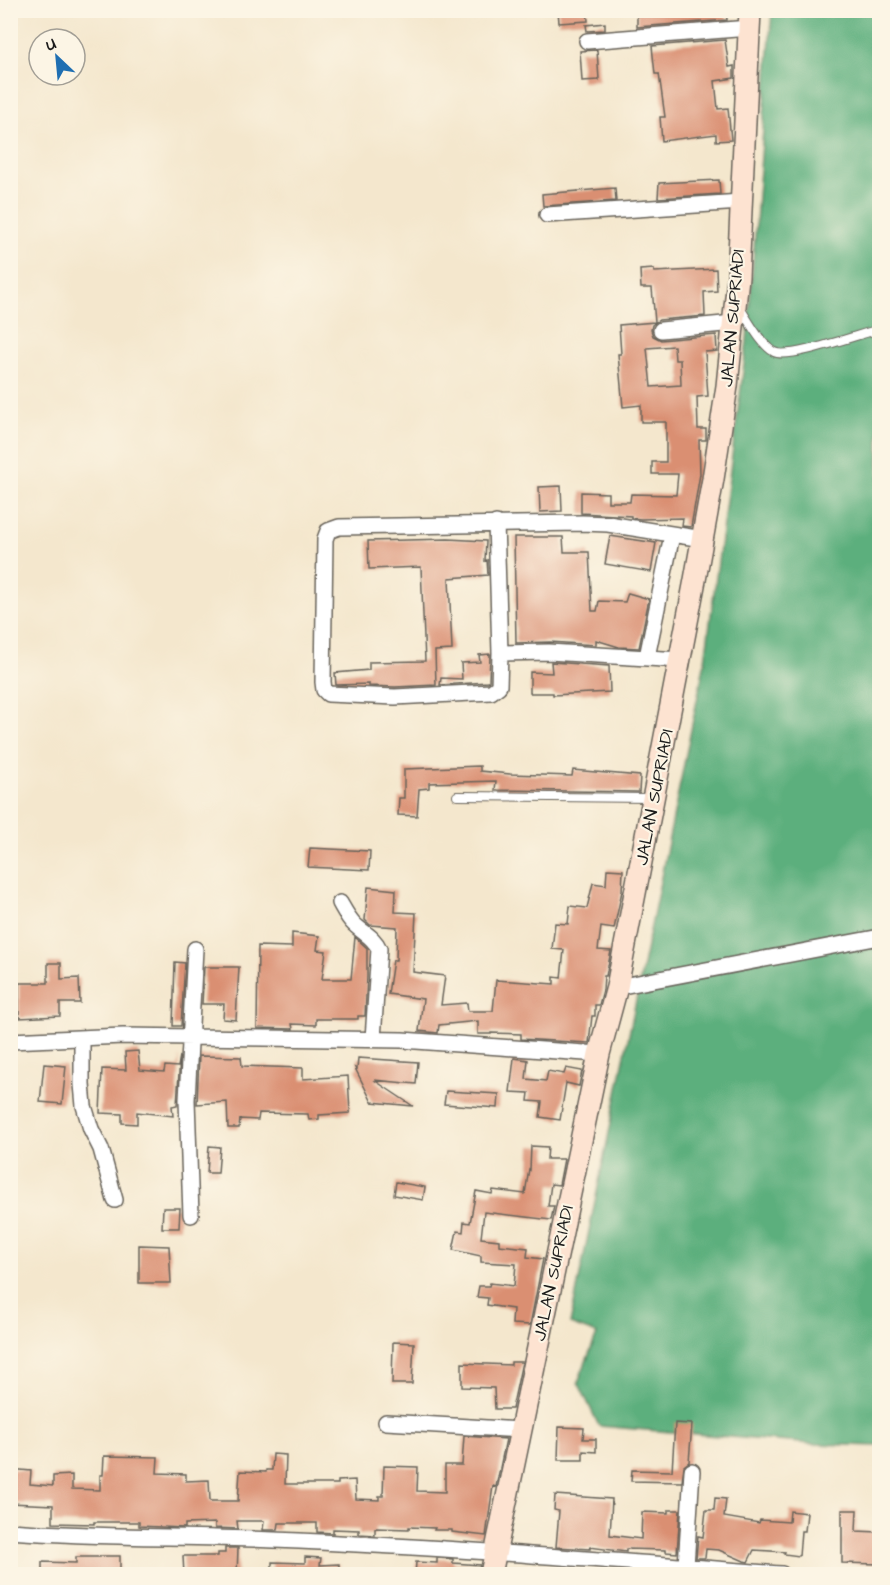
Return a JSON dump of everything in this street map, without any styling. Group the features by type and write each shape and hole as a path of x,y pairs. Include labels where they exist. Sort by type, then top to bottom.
{"main road":[{"name":"JALAN SUPRIADI","path":"491,1575 599,1054 617,987 717,456 735,313 750,19"}],"street":[{"path":"587,41 750,19"},
{"path":"547,215 741,202"},
{"path":"661,330 735,313"},
{"path":"496,524 499,686 491,692 395,697 326,692 323,687 325,539 328,531 339,527 496,524 608,524 703,539"},
{"path":"647,657 672,535"},
{"path":"500,653 549,652 680,660"},
{"path":"340,903 349,918 372,938 379,949 373,1039"},
{"path":"617,987 879,938"},
{"path":"191,1215 187,1100 195,949"},
{"path":"10,1041 123,1036 373,1039 599,1054"},
{"path":"82,1038 84,1106 91,1129 101,1149 115,1200"},
{"path":"386,1422 520,1430"},
{"path":"686,1566 692,1471"},
{"path":"10,1531 273,1540 496,1551 782,1575"}],"lane":[{"path":"735,313 767,347 776,353 785,354 879,329"},
{"path":"458,796 654,798"}],"green space":[{"path":"772,11 879,11 879,1446 813,1444 599,1426 578,1382 597,1334 570,1324 705,661 747,341"}],"building":[{"path":"558,10 587,10 588,21 559,23"},
{"path":"637,10 726,10 727,20 637,27"},
{"path":"605,23 605,30 587,31 586,25"},
{"path":"725,40 729,67 734,66 734,78 715,81 718,109 728,108 731,140 716,141 716,134 662,141 660,117 665,117 659,74 655,74 652,46"},
{"path":"597,50 599,80 582,81 580,51"},
{"path":"719,180 720,194 658,198 659,183"},
{"path":"615,188 616,201 543,206 542,194"},
{"path":"654,269 654,272 716,269 717,291 704,292 705,316 659,320 652,325 651,330 653,336 661,340 716,335 717,351 705,352 708,396 697,397 698,429 706,429 706,440 699,440 700,474 691,527 682,526 683,518 641,519 631,518 631,516 581,513 581,492 608,493 608,502 630,502 631,494 676,495 678,474 652,474 652,462 666,462 666,422 641,422 641,405 623,407 618,354 621,354 619,325 655,322 652,288 641,288 640,270","holes":["674,346 675,360 680,360 681,385 651,387 647,348"]},
{"path":"561,486 562,511 540,512 539,487"},
{"path":"610,536 656,543 651,572 605,564"},
{"path":"514,537 563,537 564,552 589,552 592,611 597,611 599,601 625,602 628,593 649,599 639,648 619,647 596,640 596,645 550,642 516,643"},
{"path":"448,539 486,541 485,561 487,560 488,575 449,578 452,650 435,651 436,685 395,687 369,686 369,684 336,685 335,673 369,670 369,662 425,661 421,567 369,569 368,541"},
{"path":"490,654 488,682 440,685 441,678 462,679 461,663 480,662 479,655"},
{"path":"551,662 609,666 610,692 553,695 553,693 530,693 530,672 552,673"},
{"path":"480,766 480,771 510,774 572,776 573,770 640,776 639,792 495,790 496,781 429,783 429,788 419,789 417,816 398,815 399,798 404,798 404,769"},
{"path":"310,848 370,851 369,870 308,867"},
{"path":"607,869 623,870 622,891 614,929 601,927 598,950 611,951 599,1005 595,1005 595,1016 592,1016 589,1043 521,1039 521,1034 478,1034 478,1021 439,1025 438,1033 419,1031 423,999 388,994 393,960 396,960 397,927 370,925 365,920 368,887 396,890 395,912 416,913 413,972 445,976 441,1005 467,1003 468,1011 493,1011 496,980 554,984 554,977 561,978 564,950 552,949 555,923 568,924 570,906 587,908 593,883 606,885"},
{"path":"292,933 319,936 317,950 326,951 322,979 351,979 355,937 367,948 365,1016 358,1016 358,1019 316,1019 316,1025 292,1024 293,1029 257,1028 258,946 292,947"},
{"path":"175,962 185,963 181,1026 173,1026"},
{"path":"48,963 61,963 61,979 79,978 80,1003 60,1003 60,1016 19,1018 19,983 48,983"},
{"path":"204,967 239,967 236,1020 223,1019 224,1004 202,1004"},
{"path":"138,1051 140,1070 164,1072 165,1066 178,1067 180,1056 177,1105 172,1106 173,1116 137,1112 137,1124 122,1123 122,1114 100,1113 102,1069 126,1070 125,1052"},
{"path":"199,1056 241,1057 242,1066 303,1068 303,1079 348,1076 350,1113 319,1115 319,1119 309,1120 308,1114 259,1113 258,1120 240,1119 239,1128 228,1128 227,1102 197,1104"},
{"path":"358,1058 418,1062 416,1084 374,1080 413,1106 372,1102 355,1068 357,1069"},
{"path":"514,1058 528,1060 526,1079 546,1081 548,1071 564,1074 566,1068 582,1071 579,1086 566,1083 560,1120 540,1117 542,1102 528,1101 529,1093 510,1092"},
{"path":"44,1064 66,1066 62,1104 40,1102"},
{"path":"446,1091 499,1094 498,1108 444,1104"},
{"path":"209,1146 220,1147 218,1173 207,1173"},
{"path":"531,1146 548,1147 547,1159 564,1159 559,1185 551,1184 548,1206 554,1206 551,1220 484,1212 481,1238 499,1240 499,1245 528,1248 527,1257 543,1259 530,1325 512,1324 513,1309 487,1305 488,1298 477,1297 479,1286 489,1286 490,1283 514,1286 516,1264 481,1262 481,1256 453,1250 457,1231 463,1232 464,1222 470,1223 476,1191 492,1194 493,1190 525,1194 530,1170"},
{"path":"396,1182 425,1187 423,1200 394,1195"},
{"path":"163,1208 180,1208 179,1228 162,1228"},
{"path":"139,1245 169,1246 171,1283 139,1283"},
{"path":"393,1342 414,1343 412,1384 392,1384"},
{"path":"511,1362 522,1362 512,1409 495,1409 494,1388 462,1387 462,1363 511,1365"},
{"path":"675,1423 692,1424 689,1462 684,1466 682,1482 631,1481 632,1470 672,1471"},
{"path":"559,1427 584,1428 583,1439 596,1439 596,1452 583,1451 583,1460 558,1460"},
{"path":"464,1436 506,1439 496,1487 493,1486 486,1536 452,1532 452,1530 434,1530 435,1528 409,1527 409,1529 375,1528 375,1535 359,1534 359,1530 333,1529 333,1533 317,1532 317,1523 279,1523 278,1530 263,1530 264,1521 237,1521 238,1529 215,1528 215,1523 185,1524 185,1528 139,1526 139,1522 53,1523 53,1505 10,1503 10,1469 31,1471 30,1484 53,1486 53,1476 72,1475 72,1489 100,1490 104,1456 158,1457 157,1473 186,1474 186,1481 209,1480 210,1501 238,1501 240,1471 266,1472 266,1470 272,1470 273,1454 286,1455 285,1484 338,1484 338,1481 355,1480 356,1499 379,1500 379,1496 383,1496 384,1466 418,1467 417,1491 445,1492 445,1465 462,1465"},
{"path":"555,1495 612,1499 610,1535 641,1539 642,1512 668,1513 668,1510 680,1510 677,1553 666,1552 666,1550 626,1549 626,1552 590,1547 590,1549 556,1547 559,1511 554,1510"},
{"path":"715,1498 726,1499 724,1517 759,1523 760,1520 789,1522 790,1511 807,1513 805,1531 801,1531 799,1556 784,1554 785,1552 754,1550 748,1562 719,1550 706,1549 705,1558 696,1558 698,1536 703,1537 706,1510 714,1510"},
{"path":"842,1510 857,1510 856,1531 879,1532 879,1564 842,1563"},
{"path":"225,1548 238,1548 237,1575 184,1575 183,1556 218,1556 218,1553 225,1553"},
{"path":"120,1556 120,1575 42,1575 42,1562 76,1563 76,1557"},
{"path":"305,1557 321,1558 320,1565 339,1564 339,1575 272,1575 272,1562 305,1563"},
{"path":"437,1558 453,1559 453,1563 480,1565 479,1575 415,1575 416,1562 437,1563"}]}
